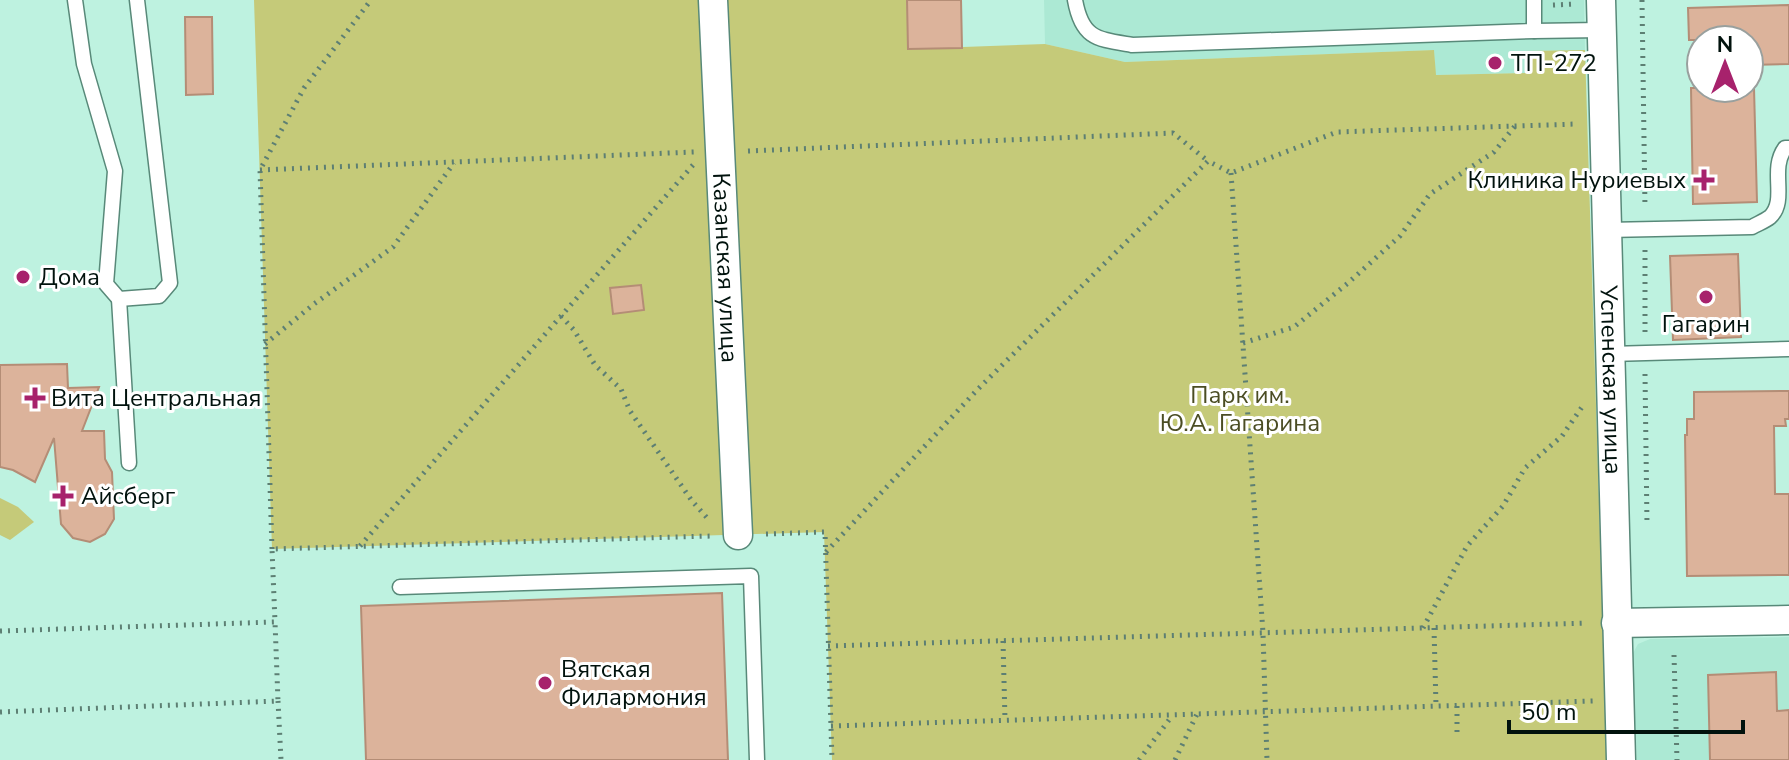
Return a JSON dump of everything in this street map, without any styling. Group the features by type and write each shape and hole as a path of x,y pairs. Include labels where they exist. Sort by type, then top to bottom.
{"street":[{"name":"Казанская улица","path":"713,0 721,152 725,529"},
{"name":"Успенская улица","path":"1601,0 1621,760"},
{"path":"1616,623 1789,620"}],"lane":[{"path":"75,0 84,64 115,171 106,284 119,299 129,463"},
{"path":"119,299 159,296 170,283 137,0"},
{"path":"1075,0 1082,26 1099,39 1132,45 1601,30"},
{"path":"1534,0 1534,31"},
{"path":"1607,230 1752,227 1771,217 1778,201 1778,158 1785,148 1789,148"},
{"path":"1610,354 1789,349"},
{"path":"400,587 751,576 757,760"}],"path":[{"path":"272,549 260,170 304,88 371,0"},
{"path":"1642,0 1648,536"},
{"path":"721,152 1173,133 1208,161 1231,173 1337,132 1582,124"},
{"path":"1243,343 1294,327 1400,236 1430,194 1494,152 1515,126"},
{"path":"260,170 704,152 360,547"},
{"path":"825,553 978,389 1208,161"},
{"path":"265,344 393,247 455,162"},
{"path":"1231,173 1263,633 1267,760"},
{"path":"561,316 574,330 595,365 621,389 630,411 692,501 725,529"},
{"path":"1423,628 1467,546 1503,506 1525,468 1562,436 1583,405"},
{"path":"275,622 281,760"},
{"path":"828,646 1616,623"},
{"path":"1434,628 1436,706"},
{"path":"1003,641 1005,720"},
{"path":"1674,655 1677,760"},
{"path":"0,712 278,701"},
{"path":"831,726 1605,701"},
{"path":"1457,706 1457,734"},
{"path":"1175,760 1197,714"},
{"path":"1139,760 1173,715"}],"shaded area":[{"path":"1044,0 1584,0 1585,50 1525,51 1525,73 1435,75 1434,50 1125,62 1045,44"},
{"path":"1789,637 1789,760 1637,760 1632,655 1638,644 1650,639"}],"green space":[{"name":"Парк им. Ю.А. Гагарина","path":"254,0 907,0 908,49 1045,44 1125,62 1434,50 1436,75 1525,73 1525,51 1585,50 1607,760 832,760 824,532 272,549"},
{"path":"0,498 18,507 34,522 10,540 0,535"}],"building":[{"path":"907,0 961,0 962,48 908,49"},
{"path":"1789,5 1789,64 1765,65 1765,24 1688,24 1688,8"},
{"path":"185,17 212,17 213,94 186,95"},
{"path":"1691,104 1754,104 1757,202 1693,204"},
{"name":"Гагарин","path":"1738,254 1741,337 1673,340 1670,256"},
{"path":"641,285 644,310 613,314 610,288"},
{"path":"67,364 68,388 99,387 82,431 104,431 105,459 112,472 114,519 105,534 90,542 73,538 61,524 54,438 35,482 0,467 0,365"},
{"path":"1789,391 1786,426 1774,426 1775,494 1789,494 1789,575 1687,576 1685,435 1687,419 1694,419 1694,392"},
{"name":"Вятская Филармония","path":"722,593 728,760 366,760 361,606"},
{"path":"1776,672 1777,711 1789,710 1789,760 1710,760 1708,675"}],"place":[{"name":"ТП-272","path":"1495,63"},
{"name":"Клиника Нуриевых","path":"1704,180"},
{"name":"Дома","path":"23,277"},
{"name":"Гагарин","path":"1706,297"},
{"name":"Вита Центральная","path":"35,398"},
{"name":"Айсберг","path":"63,496"},
{"name":"Вятская Филармония","path":"545,683"}]}
